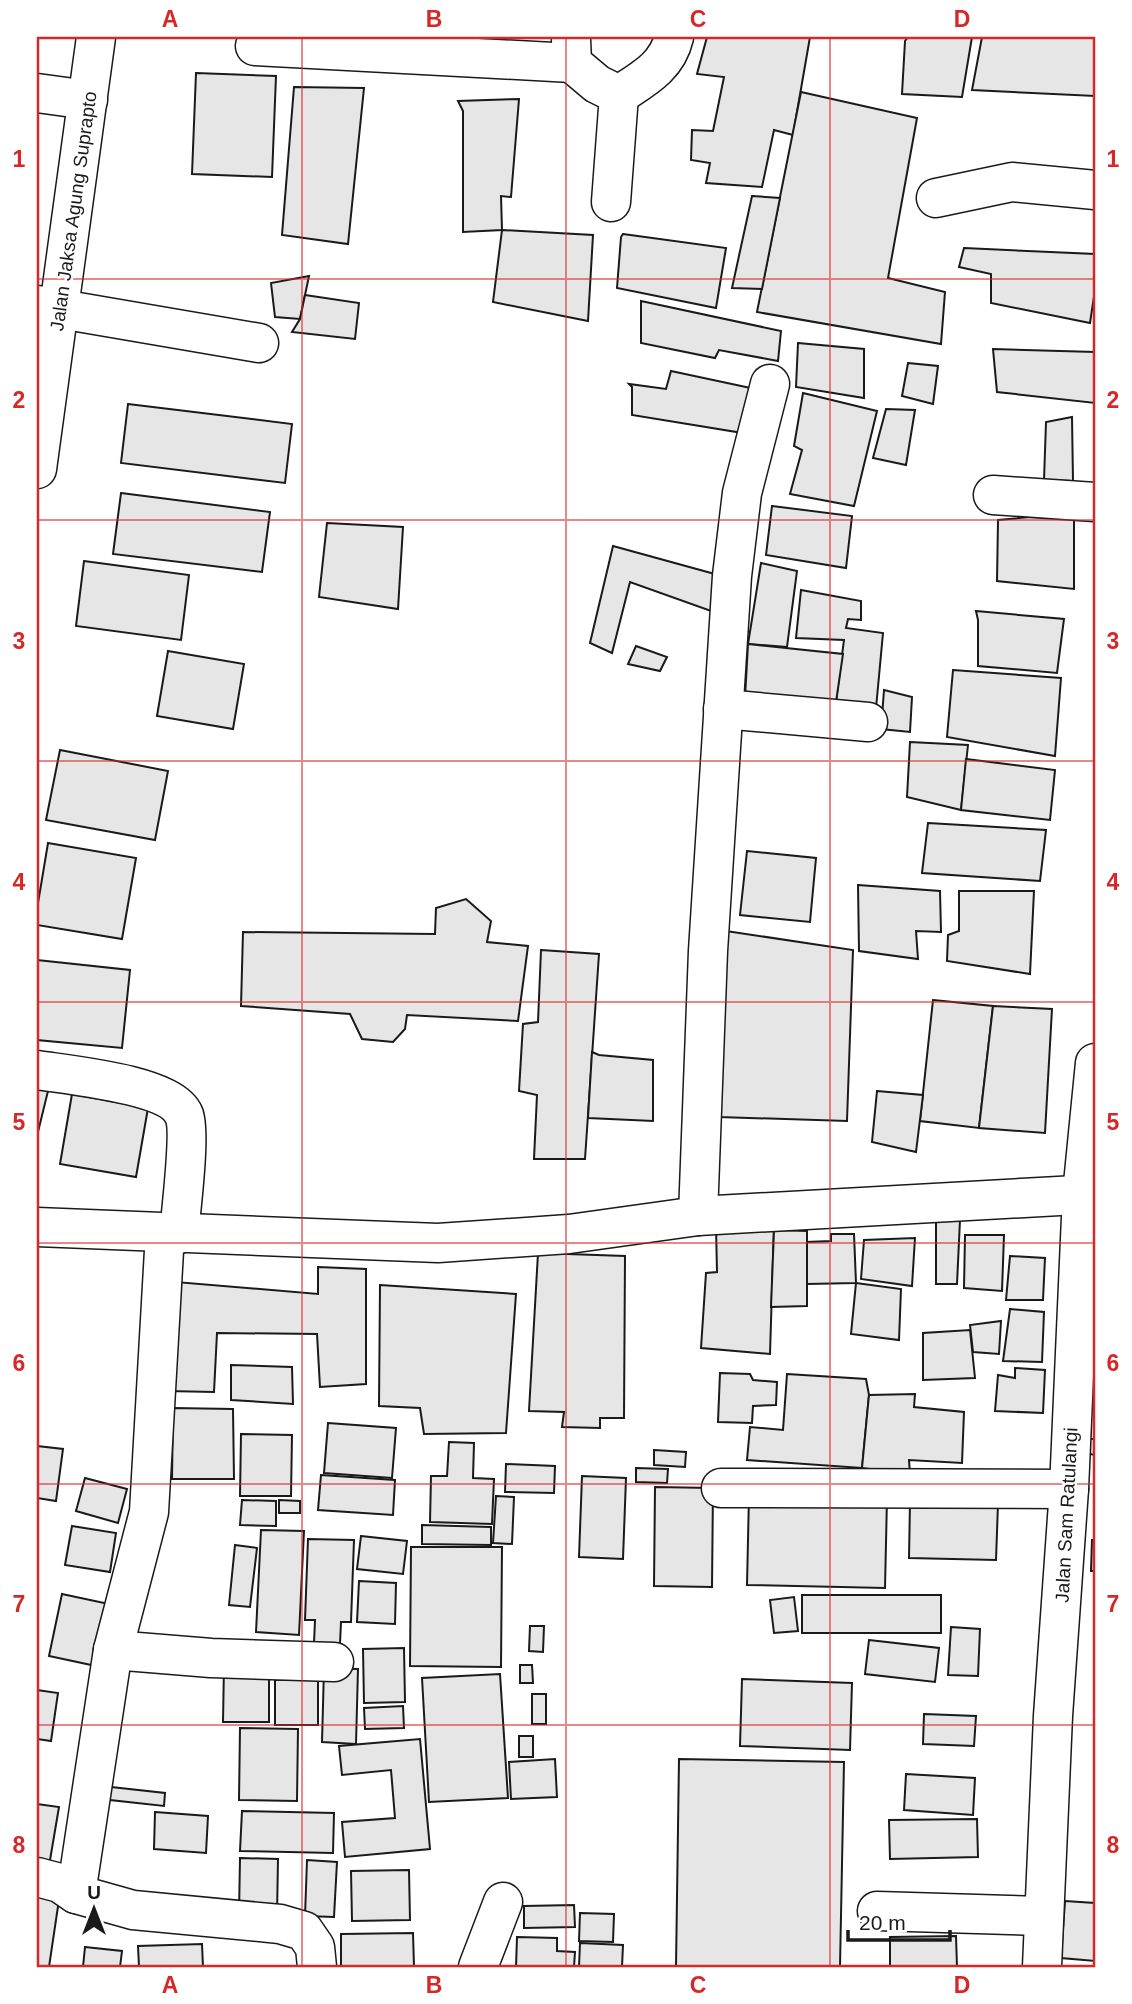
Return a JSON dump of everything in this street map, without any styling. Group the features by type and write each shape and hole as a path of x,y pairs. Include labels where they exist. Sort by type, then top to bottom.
{"street":[{"name":"Jalan Jaksa Agung Suprapto","path":"37,469 48,307 88,100 96,37"},
{"path":"618,95 649,75 663,62 674,37"},
{"path":"255,46 572,50 597,85 618,95"},
{"path":"37,93 88,100"},
{"path":"611,202 618,95"},
{"path":"936,198 1012,182 1095,190"},
{"path":"48,307 259,342"},
{"path":"698,1216 708,951 736,532 770,384"},
{"path":"993,495 1095,502"},
{"path":"723,709 868,722"},
{"name":"Jalan Sam Ratulangi","path":"1042,1967 1053,1716 1089,1194 1095,1063"},
{"path":"37,1070 156,1092 176,1104 184,1115 186,1135 172,1233 149,1512 113,1650 76,1894"},
{"path":"37,1227 438,1243 569,1234 698,1216 1089,1194"},
{"path":"721,1488 1069,1489"},
{"path":"113,1650 211,1658 334,1662"},
{"path":"37,1877 60,1882 76,1894 133,1910 280,1924 304,1931 315,1947 317,1967"},
{"path":"478,1967 503,1902"},
{"path":"877,1911 1043,1916"}],"building":[{"path":"707,37 810,37 793,135 774,130 762,187 706,183 710,163 691,160 692,130 713,131 724,77 697,74"},
{"path":"908,37 972,37 962,97 902,94 905,41"},
{"path":"982,37 1095,37 1095,96 972,90"},
{"path":"196,73 276,76 272,177 192,174"},
{"path":"294,87 364,88 348,244 282,235"},
{"path":"801,92 917,118 888,278 945,292 941,344 757,312"},
{"path":"519,99 511,197 501,196 502,230 463,232 463,111 458,101"},
{"path":"752,196 780,198 762,289 732,288"},
{"path":"502,230 593,235 588,321 493,302"},
{"path":"623,234 726,248 716,308 617,288"},
{"path":"964,248 1095,254 1095,290 1090,323 991,303 991,274 959,267"},
{"path":"309,276 300,319 275,317 271,283"},
{"path":"305,295 359,303 355,339 292,332 300,319"},
{"path":"641,301 781,331 778,361 719,350 715,358 641,343"},
{"path":"798,343 864,349 864,398 796,387"},
{"path":"993,349 1095,352 1095,403 997,392"},
{"path":"908,363 938,366 933,404 902,396"},
{"path":"671,371 760,390 749,434 632,415 632,387 629,384 666,389"},
{"path":"803,393 877,411 854,506 790,494 802,450 794,446"},
{"path":"128,404 292,424 285,483 121,463"},
{"path":"886,409 915,410 906,465 873,458"},
{"path":"1072,417 1073,481 1044,480 1046,422"},
{"path":"121,493 270,512 262,572 113,554"},
{"path":"772,506 852,516 846,568 766,555"},
{"path":"1074,513 1074,589 997,581 998,520"},
{"path":"327,523 403,527 398,609 319,597"},
{"path":"613,546 722,576 711,611 630,582 612,653 590,643"},
{"path":"84,561 189,575 181,640 76,626"},
{"path":"761,563 797,571 787,647 748,644"},
{"path":"801,590 861,601 861,620 848,619 846,628 883,633 875,719 834,716 844,640 796,638"},
{"path":"976,611 1064,619 1057,673 978,666"},
{"path":"748,644 843,654 834,716 745,698"},
{"path":"636,646 667,657 660,671 628,664"},
{"path":"168,651 244,664 233,729 157,716"},
{"path":"953,670 1061,678 1055,756 947,737"},
{"path":"884,690 912,697 910,732 881,729"},
{"path":"910,742 968,745 961,810 907,797"},
{"path":"60,750 168,771 155,840 46,820"},
{"path":"966,759 1055,770 1050,820 961,810"},
{"path":"928,823 1046,830 1040,881 922,873"},
{"path":"48,843 136,858 122,939 37,925 37,909"},
{"path":"747,851 816,858 810,922 740,915"},
{"path":"858,885 940,891 941,932 916,931 918,959 859,951"},
{"path":"959,891 1034,891 1030,974 947,961 948,935 959,931"},
{"path":"466,899 491,921 487,942 528,946 518,1021 407,1015 405,1029 393,1042 362,1039 350,1014 241,1006 243,932 435,934 436,908"},
{"path":"726,931 853,950 847,1121 719,1117"},
{"path":"541,950 599,954 585,1159 534,1159 537,1095 519,1091 523,1024 538,1022"},
{"path":"37,960 130,970 122,1048 37,1040"},
{"path":"933,1000 993,1006 979,1128 920,1121"},
{"path":"993,1006 1052,1009 1045,1133 979,1128"},
{"path":"592,1052 653,1060 653,1121 588,1118"},
{"path":"37,1088 48,1091 37,1136"},
{"path":"877,1091 923,1095 916,1152 872,1142"},
{"path":"72,1094 148,1108 136,1177 60,1164"},
{"path":"936,1220 960,1220 957,1284 936,1284"},
{"path":"774,1226 770,1354 701,1348 706,1273 717,1272 716,1227"},
{"path":"774,1230 807,1231 807,1306 771,1307"},
{"path":"831,1234 854,1234 856,1283 807,1284 807,1242 831,1241"},
{"path":"965,1235 1004,1235 1002,1291 964,1288"},
{"path":"915,1238 912,1286 861,1279 864,1240"},
{"path":"538,1253 625,1256 624,1418 600,1418 600,1428 562,1427 564,1412 529,1411"},
{"path":"1010,1256 1045,1258 1043,1300 1006,1300"},
{"path":"318,1267 366,1269 366,1384 320,1387 317,1334 217,1333 214,1392 167,1391 176,1282 318,1294"},
{"path":"856,1283 901,1289 899,1340 851,1334"},
{"path":"380,1285 516,1294 506,1433 424,1434 420,1408 379,1406"},
{"path":"1010,1309 1044,1312 1042,1362 1003,1361"},
{"path":"1001,1321 999,1354 973,1352 970,1325"},
{"path":"970,1330 975,1378 923,1380 923,1333"},
{"path":"231,1365 292,1367 293,1404 231,1400"},
{"path":"1015,1368 1045,1370 1043,1413 995,1411 998,1375 1015,1378"},
{"path":"720,1373 750,1374 753,1380 777,1382 776,1405 753,1406 752,1423 718,1422"},
{"path":"787,1374 866,1379 869,1395 862,1468 747,1460 750,1427 783,1430"},
{"path":"915,1394 914,1407 964,1412 962,1463 909,1460 910,1474 862,1468 869,1395"},
{"path":"173,1408 233,1409 234,1479 172,1479"},
{"path":"328,1423 396,1428 392,1478 324,1473"},
{"path":"241,1434 292,1435 291,1496 240,1496"},
{"path":"1090,1439 1095,1439 1095,1455 1090,1454"},
{"path":"449,1442 474,1443 473,1478 494,1479 492,1524 430,1522 431,1476 447,1476"},
{"path":"37,1446 63,1449 56,1501 37,1498"},
{"path":"654,1450 686,1452 685,1467 654,1465"},
{"path":"506,1464 555,1466 554,1493 505,1492"},
{"path":"636,1468 668,1469 667,1483 636,1482"},
{"path":"321,1475 395,1480 393,1515 318,1510"},
{"path":"582,1476 626,1478 623,1559 579,1557"},
{"path":"85,1478 127,1489 118,1523 76,1511"},
{"path":"655,1487 713,1488 712,1587 654,1586"},
{"path":"749,1495 887,1498 885,1588 747,1585"},
{"path":"496,1496 514,1497 512,1544 493,1543"},
{"path":"242,1500 276,1501 276,1526 240,1525"},
{"path":"279,1500 300,1501 300,1513 279,1513"},
{"path":"910,1502 998,1504 996,1560 909,1558"},
{"path":"422,1525 491,1527 491,1545 422,1544"},
{"path":"72,1526 116,1533 110,1572 65,1565"},
{"path":"261,1530 304,1531 299,1635 256,1632"},
{"path":"361,1536 407,1541 403,1574 357,1569"},
{"path":"308,1539 354,1540 351,1622 341,1622 340,1644 314,1643 315,1620 305,1620"},
{"path":"1092,1540 1095,1540 1095,1571 1091,1571"},
{"path":"235,1545 257,1548 250,1607 229,1605"},
{"path":"411,1547 502,1547 501,1667 410,1666"},
{"path":"359,1581 396,1583 395,1624 357,1622"},
{"path":"62,1594 109,1604 96,1666 49,1656"},
{"path":"802,1595 941,1595 941,1633 802,1633"},
{"path":"794,1597 798,1631 774,1633 770,1600"},
{"path":"530,1626 544,1626 543,1652 529,1651"},
{"path":"951,1627 980,1629 978,1676 948,1675"},
{"path":"869,1640 939,1648 935,1682 865,1674"},
{"path":"404,1648 405,1702 364,1703 363,1649"},
{"path":"224,1664 269,1665 269,1722 223,1722"},
{"path":"520,1665 532,1665 533,1683 520,1683"},
{"path":"324,1668 358,1669 356,1744 322,1742"},
{"path":"500,1674 508,1798 429,1802 422,1678"},
{"path":"318,1679 318,1725 275,1725 275,1680"},
{"path":"742,1679 852,1683 850,1750 740,1746"},
{"path":"37,1690 58,1693 51,1741 37,1739"},
{"path":"532,1694 546,1694 546,1724 532,1724"},
{"path":"403,1706 404,1728 365,1729 364,1708"},
{"path":"924,1714 976,1716 974,1746 923,1744"},
{"path":"240,1728 298,1729 297,1801 239,1800"},
{"path":"519,1736 533,1736 533,1757 519,1757"},
{"path":"420,1739 430,1849 345,1857 342,1822 395,1818 391,1770 342,1775 339,1746"},
{"path":"555,1759 557,1797 511,1799 509,1762"},
{"path":"679,1759 844,1762 840,1967 676,1967"},
{"path":"906,1774 975,1778 973,1815 904,1810"},
{"path":"102,1786 165,1793 164,1806 101,1799"},
{"path":"37,1804 59,1807 49,1866 37,1864"},
{"path":"242,1811 334,1813 333,1853 240,1851"},
{"path":"155,1812 208,1816 206,1853 154,1849"},
{"path":"977,1819 978,1857 890,1859 889,1820"},
{"path":"240,1858 278,1859 277,1915 239,1914"},
{"path":"307,1860 337,1862 334,1917 305,1916"},
{"path":"409,1870 410,1920 352,1921 351,1871"},
{"path":"37,1889 60,1893 49,1967 37,1967"},
{"path":"1065,1901 1095,1903 1095,1961 1061,1958"},
{"path":"574,1905 575,1927 524,1928 524,1906"},
{"path":"580,1913 614,1914 613,1942 579,1941"},
{"path":"413,1933 414,1967 341,1967 341,1934"},
{"path":"956,1936 957,1967 890,1967 890,1937"},
{"path":"517,1937 557,1938 557,1951 575,1952 574,1967 516,1967"},
{"path":"580,1943 623,1945 622,1967 579,1967"},
{"path":"202,1944 203,1967 139,1967 138,1946"},
{"path":"85,1947 122,1951 120,1967 83,1967"}]}
